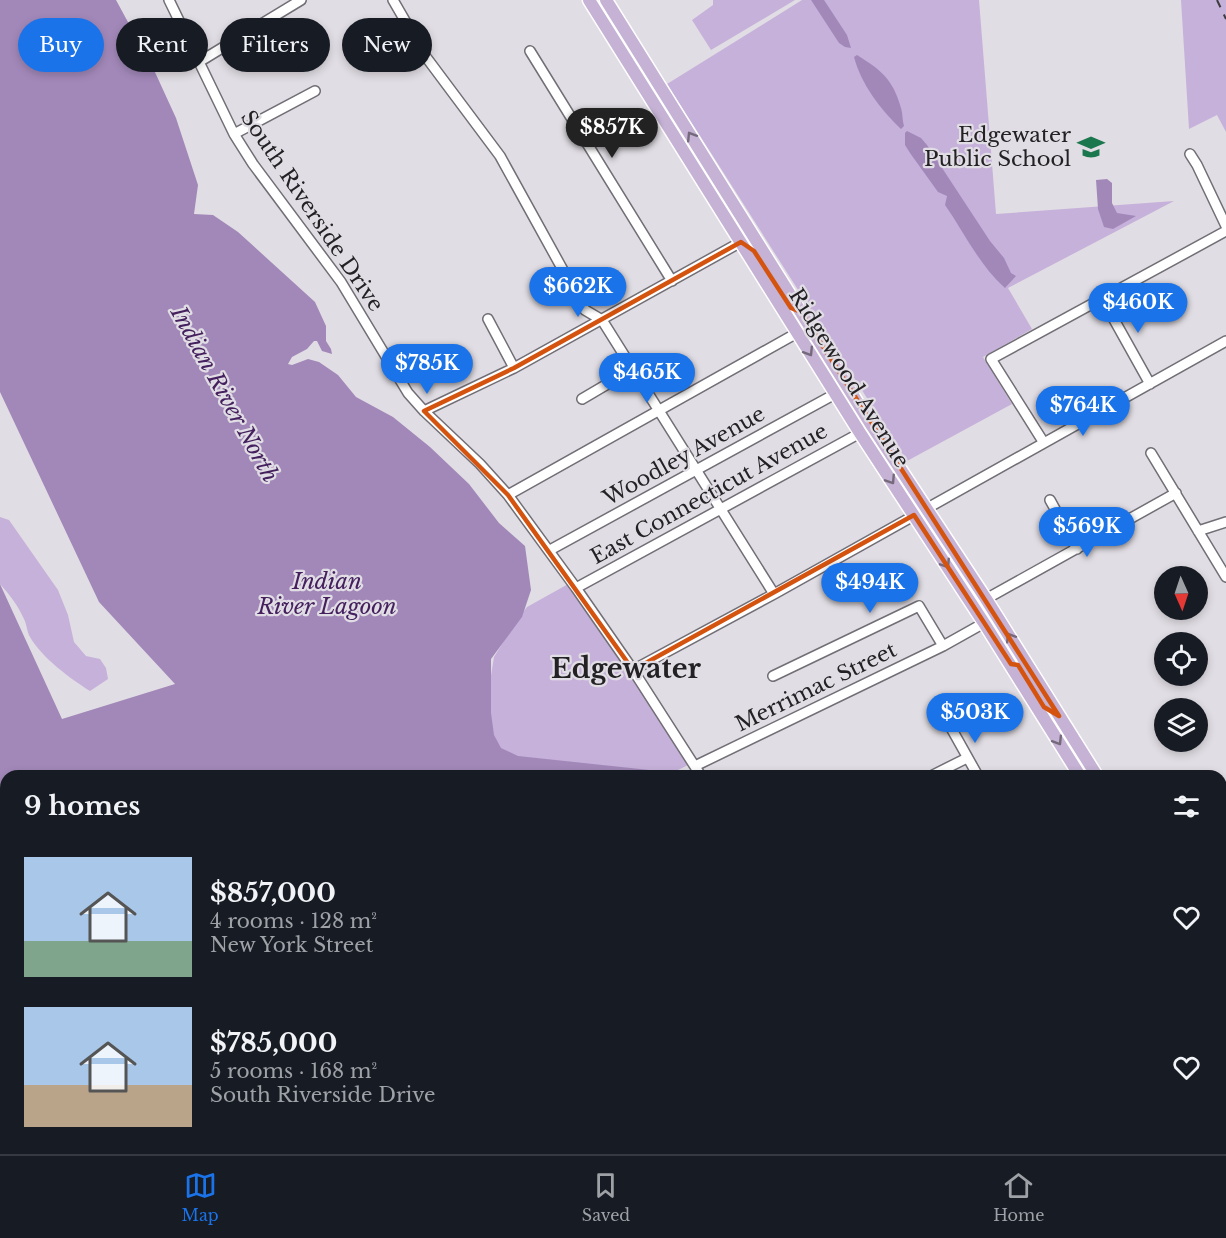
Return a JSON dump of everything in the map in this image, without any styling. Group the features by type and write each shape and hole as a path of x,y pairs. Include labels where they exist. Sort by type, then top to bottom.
{"main road":[{"name":"Ridgewood Avenue","path":"589,0 860,433 1011,664 1076,770"},
{"name":"Ridgewood Avenue","path":"607,1 801,312 1093,770"},
{"path":"599,16 608,19 613,24 644,74 657,82"},
{"path":"684,151 694,157 735,221 747,226"},
{"path":"742,245 754,251 790,308 801,312"},
{"path":"1011,664 1020,668 1044,707 1059,716"}],"street":[{"name":"South Riverside Drive","path":"169,0 178,18"},
{"path":"208,57 301,0"},
{"path":"393,0 426,57 500,156 585,310 602,320 774,594"},
{"path":"530,51 672,281"},
{"name":"South Riverside Drive","path":"204,72 234,134 253,164 341,282 408,393 508,495 550,550 633,670 697,770"},
{"path":"234,134 315,91"},
{"path":"1190,154 1226,226"},
{"path":"1044,443 991,359 1226,231"},
{"path":"424,411 514,368 742,245"},
{"path":"1102,298 1150,384"},
{"path":"488,320 514,368"},
{"path":"508,495 660,412 797,333"},
{"path":"633,670 774,594 1226,341"},
{"path":"582,399 633,369"},
{"name":"Woodley Avenue","path":"550,550 836,394"},
{"name":"East Connecticut Avenue","path":"576,588 860,433"},
{"path":"1151,453 1226,577"},
{"path":"986,599 1176,493"},
{"path":"1050,500 1077,549"},
{"path":"1198,531 1226,522"},
{"path":"773,676 919,606 943,646"},
{"name":"Merrimac Street","path":"695,766 943,646 984,622"},
{"path":"950,726 974,770"},
{"path":"943,770 967,758"}],"highlighted area":[{"path":"741,242 754,251 791,308 801,312 1059,716 1044,707 1018,665 1011,664 914,515 633,670 508,495 424,411 514,368"}],"shaded area":[{"path":"713,0 795,0 711,50 692,20 713,5"},
{"path":"802,0 979,0 996,214 1174,201 1008,288 1032,329 983,357 1012,404 907,461 667,84"},
{"path":"1181,0 1226,0 1226,132 1217,115 1189,129"},
{"path":"0,517 9,520 58,590 68,615 74,642 86,656 100,659 106,668 108,679 90,691 57,667 35,645 19,610 0,584"},
{"path":"570,583 690,764 678,770 599,770 517,761 486,739 484,720 494,657 527,607"}],"water":[{"name":"Indian River Lagoon","path":"0,0 116,0 126,18 116,18 116,72 155,72 176,118 198,185 194,214 213,215 238,232 315,302 326,326 326,341 332,354 322,351 317,341 314,341 307,349 292,357 288,364 292,365 308,359 319,362 338,375 356,397 393,417 430,447 469,484 499,523 525,546 531,590 522,617 491,659 491,713 494,735 501,748 518,756 649,770 0,770 0,584 62,719 175,684 99,602 0,392"},
{"path":"811,0 824,0 847,35 851,48 839,43"},
{"path":"857,55 890,82 902,110 904,126 901,129 879,105 861,77 854,57"},
{"path":"907,131 921,138 927,145 990,241 1004,258 1011,273 1016,276 1005,288 980,259 945,205 947,196 938,192 905,145"},
{"path":"1107,179 1112,183 1112,203 1117,213 1136,216 1113,229 1104,227 1098,209 1096,180"}],"railway":[{"path":"1217,0 1226,19"}],"place":[{"name":"Edgewater Public School","path":"1091,147"}],"district":[{"name":"Edgewater","path":"626,669"}],"water label":[{"name":"Indian River North","path":"225,394"}]}
